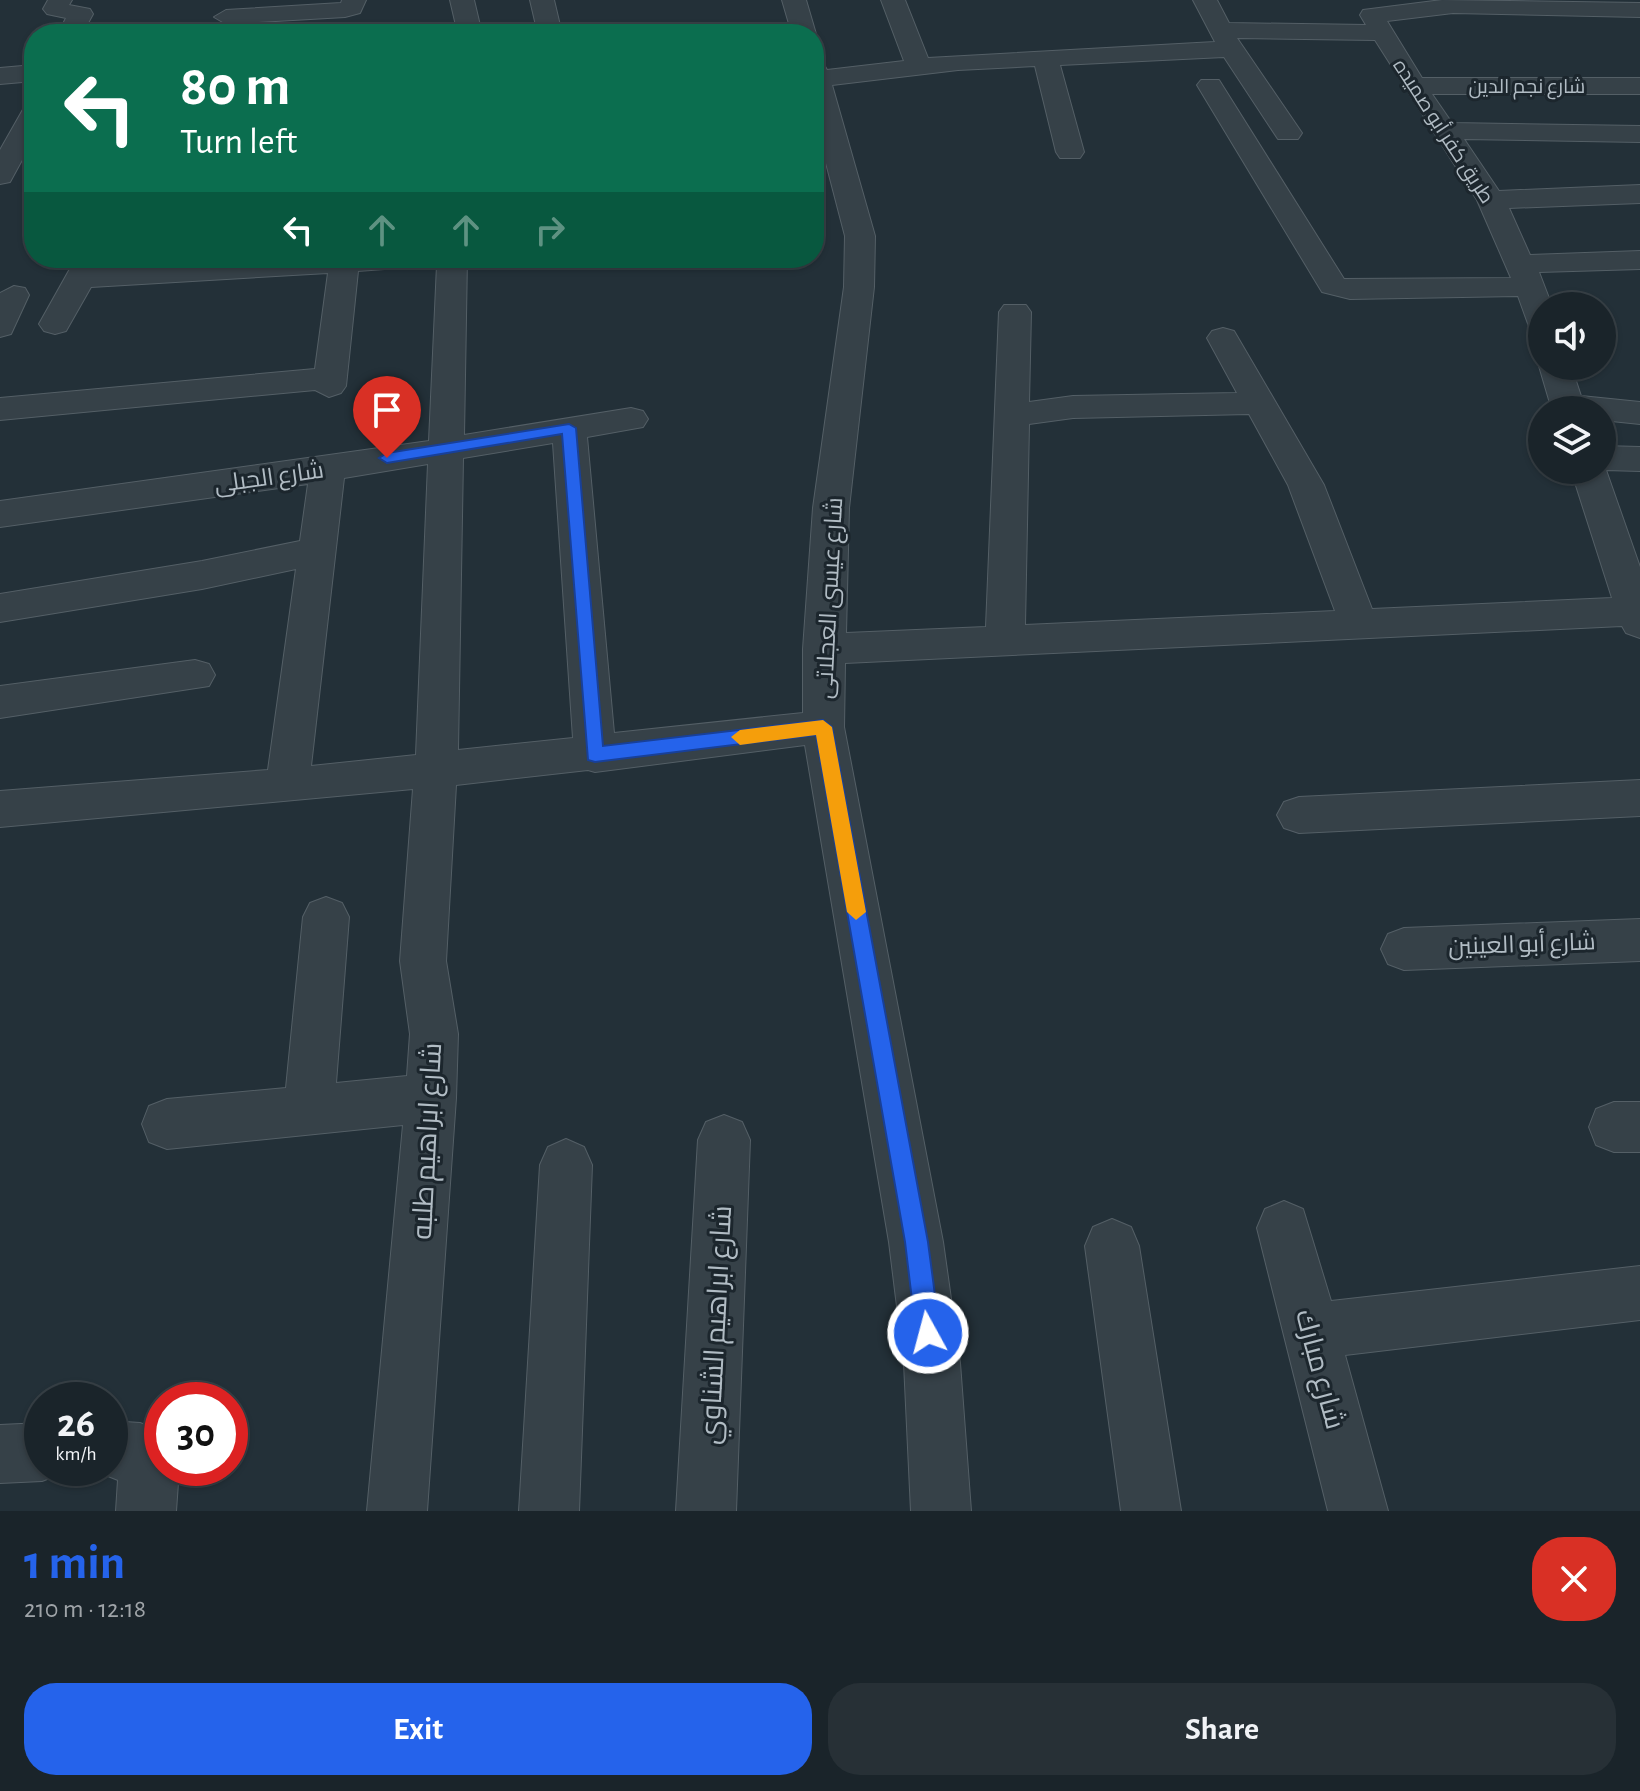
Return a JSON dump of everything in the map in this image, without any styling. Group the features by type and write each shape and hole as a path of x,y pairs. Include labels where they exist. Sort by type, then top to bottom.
{"street":[{"path":"60,0 55,9 81,14 76,24"},
{"path":"462,0 468,24"},
{"path":"542,0 548,24"},
{"path":"794,0 801,24"},
{"path":"893,0 932,73"},
{"path":"1205,0 1226,39 1288,133"},
{"path":"225,17 345,10 354,3 360,24"},
{"path":"1451,3 1562,4 1640,10"},
{"name":"طريق كفر أبو صميده","path":"1451,3 1372,15 1414,86 1491,200 1531,292"},
{"path":"824,73 932,73 1226,39 1381,33"},
{"path":"1046,58 1070,152"},
{"path":"0,76 24,74"},
{"path":"1210,85 1333,285 1350,290 1525,276 1640,260"},
{"name":"شارع نجم الدين","path":"1414,86 1640,86"},
{"path":"0,176 24,131"},
{"path":"1446,131 1640,134"},
{"name":"شارع عيسى العجلاتى","path":"826,155 860,236 859,287 831,508 823,649 823,727 916,1242 932,1363 941,1511"},
{"path":"1491,200 1640,194"},
{"path":"55,324 85,268"},
{"path":"0,409 329,382 343,268"},
{"name":"شارع ابراهيم طلبه","path":"397,1511 434,1034 423,961 436,771 452,268"},
{"path":"0,327 14,295"},
{"path":"1005,641 1015,312"},
{"path":"1223,338 1306,485 1359,624"},
{"path":"1012,415 1073,407 1260,403"},
{"path":"1616,411 1640,413"},
{"name":"شارع الجبلى","path":"0,514 328,469 446,447 631,419"},
{"path":"569,428 595,755"},
{"path":"1616,458 1640,459"},
{"path":"287,786 328,469"},
{"path":"823,649 1359,624 1637,617 1593,484"},
{"path":"1602,511 1640,511"},
{"path":"0,608 202,575 317,551"},
{"path":"0,702 195,675"},
{"path":"0,809 287,786 595,755 823,727"},
{"path":"1299,815 1640,798"},
{"path":"309,1111 326,917"},
{"name":"شارع أبو العينين","path":"1404,949 1640,940"},
{"path":"167,1124 431,1098"},
{"name":"شارع ابراهيم الشناوي","path":"706,1511 724,1140"},
{"path":"549,1511 566,1165"},
{"name":"شارع مبارك","path":"1284,1228 1358,1511"},
{"path":"1112,1246 1151,1511"},
{"path":"1311,1331 1640,1293"},
{"path":"128,1451 140,1452 149,1469 146,1511"},
{"path":"0,1454 24,1453"}],"slow traffic":[{"path":"740,737 823,727 856,912"}],"route":[{"path":"387,458 569,428 595,755 823,727 916,1242 928,1333"}]}
